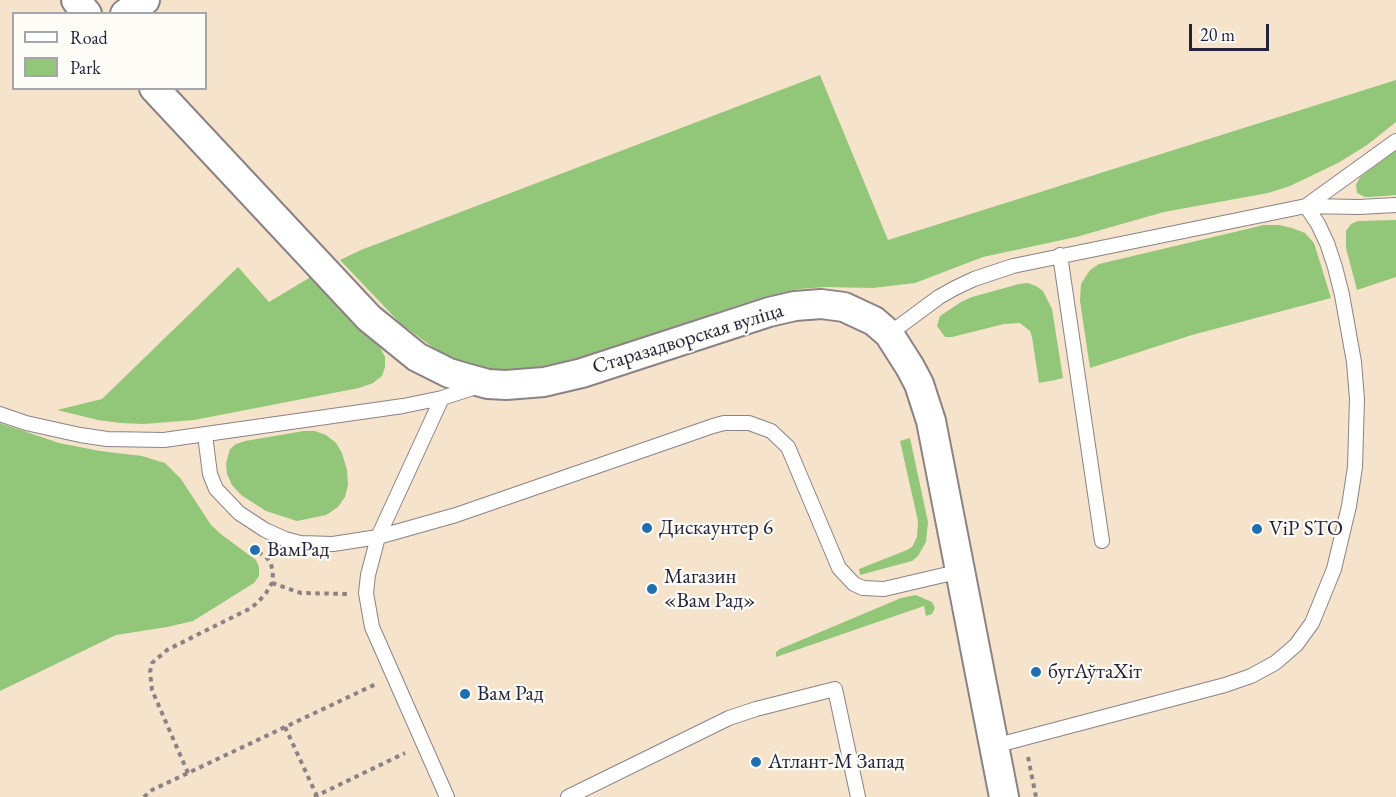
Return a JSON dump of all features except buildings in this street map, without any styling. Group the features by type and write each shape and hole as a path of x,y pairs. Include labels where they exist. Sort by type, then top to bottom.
{"street":[{"path":"76,0 85,12"},
{"path":"127,12 145,0"},
{"name":"Старазадворская вуліца","path":"156,90 369,318 417,357 449,373 488,384 526,384 562,378 769,312 807,304 832,305 855,311 874,321 889,334 910,367 929,412 937,442 1004,797"}],"lane":[{"path":"1305,206 1396,141"},
{"path":"889,334 939,297 974,279 1013,266 1305,206 1396,205"},
{"path":"994,746 1225,685 1251,676 1275,663 1296,645 1312,623 1334,569 1349,506 1355,467 1357,399 1354,362 1335,267 1328,243 1305,206"},
{"path":"1060,255 1102,541"},
{"path":"0,414 54,430 108,439 164,440 366,412 442,398 488,384"},
{"path":"442,398 378,537 368,575 366,593 372,627 447,797"},
{"path":"206,435 210,474 216,489 226,502 252,522 285,539 300,543 333,544 378,537 465,512 713,426 737,422 761,426 771,431 788,447 839,568 854,584 863,588 884,589 961,571"},
{"path":"568,797 729,718 835,689 858,797"}],"path":[{"path":"188,773 152,690 150,672 152,663 167,650 251,608 266,593 272,583 272,564 255,550"},
{"path":"272,583 301,593 366,593"},
{"path":"144,797 153,790 393,676"},
{"path":"285,728 316,797 423,744"},
{"path":"1024,739 1036,797"}],"green space":[{"path":"820,75 888,240 1396,80 1396,122 1367,145 1338,163 1290,186 1268,193 1164,212 1076,237 983,257 915,283 873,288 799,289 760,298 585,356 533,369 485,369 435,349 399,322 340,260"},
{"path":"1396,150 1396,195 1365,197 1357,193 1356,185 1360,177"},
{"path":"1396,220 1396,277 1357,290 1346,248 1346,231 1351,224 1358,221"},
{"path":"1264,225 1279,225 1305,233 1314,243 1331,298 1192,335 1090,368 1080,301 1081,284 1090,270 1099,264"},
{"path":"238,267 269,302 314,275 381,349 385,357 382,376 373,383 359,388 194,420 144,424 120,423 57,410 102,399"},
{"path":"1028,283 1043,291 1052,309 1063,378 1039,383 1032,337 1030,331 1020,323 1004,324 952,337 945,337 937,326 940,316 961,302 972,297"},
{"path":"0,423 59,443 142,456 165,463 181,479 211,525 256,560 259,576 254,583 193,621 116,635 0,691"},
{"path":"315,431 326,435 336,443 347,470 348,485 345,497 338,507 326,515 297,521 266,511 241,495 232,485 226,464 230,449 236,444"},
{"path":"910,438 928,522 926,542 918,556 912,561 860,575 859,569 912,547 917,537 918,521 900,441"},
{"path":"916,595 932,602 935,608 932,614 926,616 924,606 776,657 776,652 780,649 901,598"}],"place":[{"name":"Дискаунтер 6","path":"647,528"},
{"name":"ViP STO","path":"1257,529"},
{"name":"ВамРад","path":"255,550"},
{"name":"Магазин «Вам Рад»","path":"652,589"},
{"name":"бугАўтаХіт","path":"1036,672"},
{"name":"Вам Рад","path":"465,694"},
{"name":"Атлант-М Запад","path":"756,762"}]}
